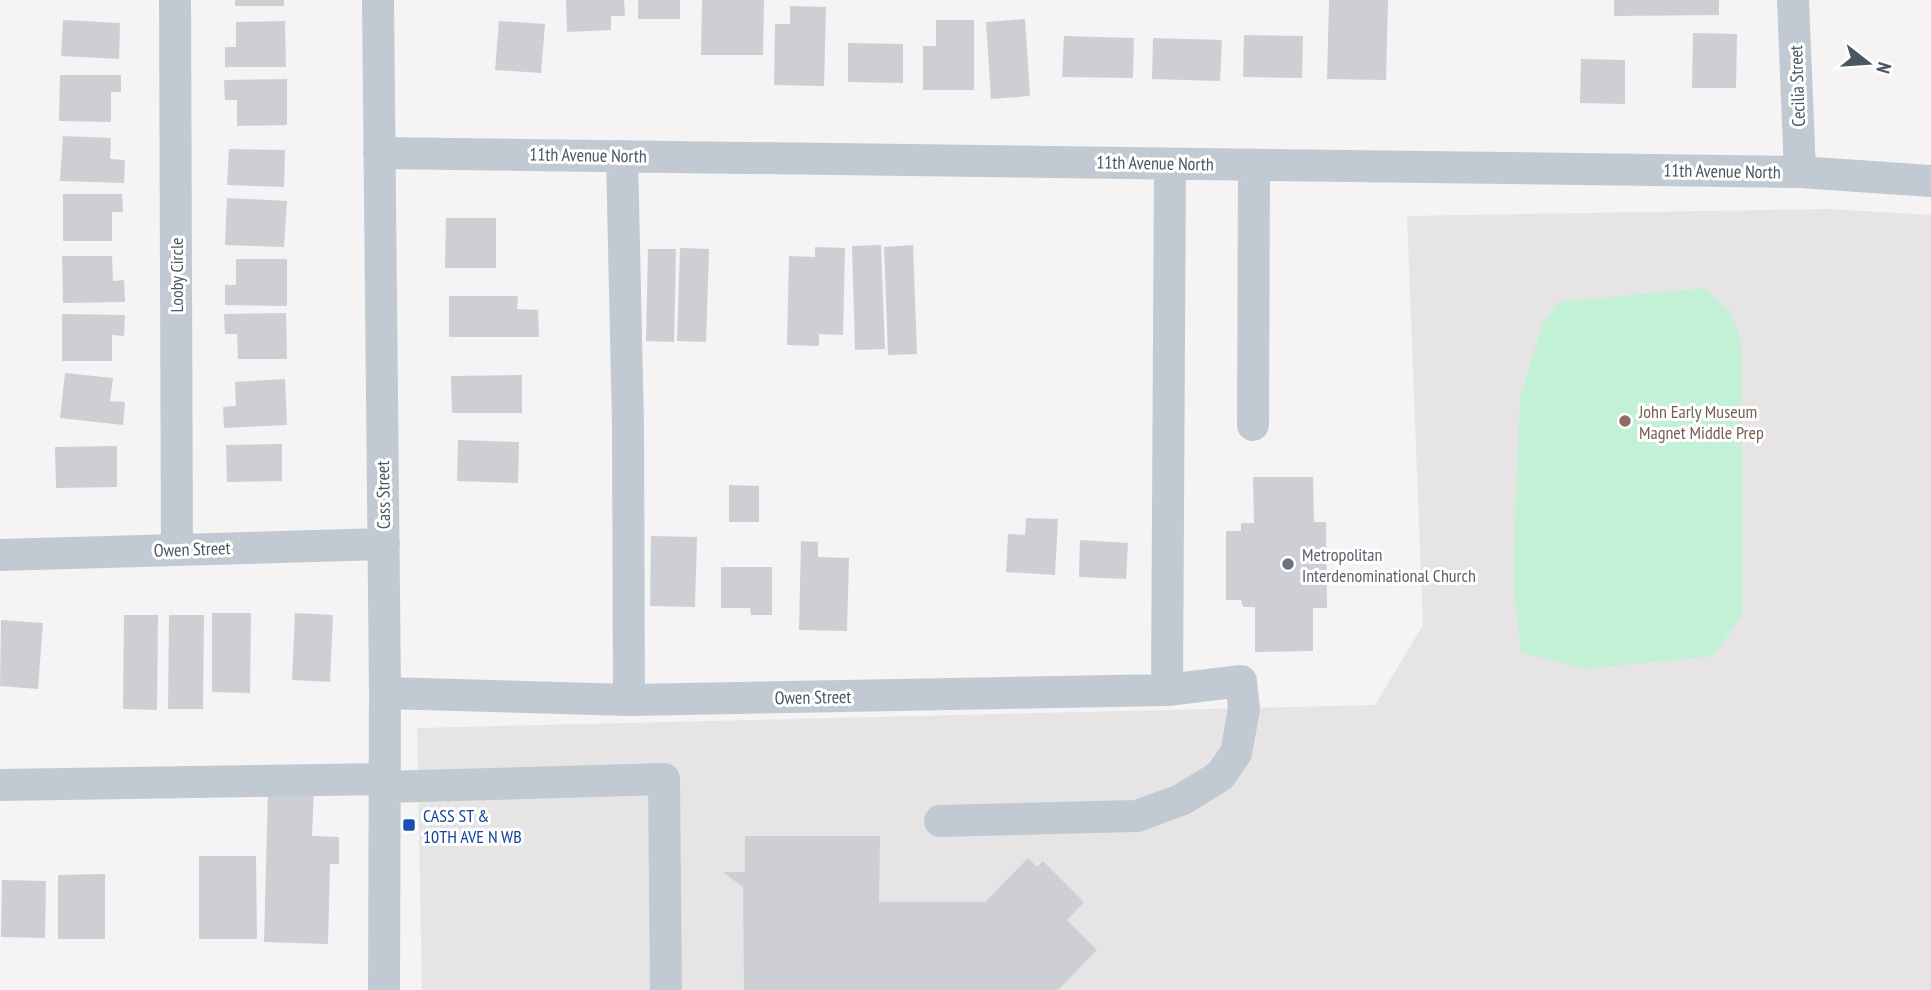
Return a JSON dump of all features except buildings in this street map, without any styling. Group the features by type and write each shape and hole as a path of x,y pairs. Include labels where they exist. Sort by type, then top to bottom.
{"street":[{"name":"Looby Circle","path":"175,0 177,550"},
{"name":"Cass Street","path":"378,0 385,693 384,990"},
{"name":"Cecilia Street","path":"1793,0 1800,172"},
{"name":"11th Avenue North","path":"379,153 1800,172 1931,181"},
{"path":"622,156 628,439 629,701"},
{"path":"1167,690 1170,164"},
{"path":"1253,425 1254,165"},
{"name":"Owen Street","path":"0,555 384,544"},
{"name":"Owen Street","path":"385,693 629,701 1167,690 1241,681 1244,709 1236,753 1220,776 1181,800 1138,816 940,821"},
{"path":"0,785 664,779 666,990"},
{"path":"376,990 384,990"}],"shaded area":[{"name":"John Early Museum Magnet Middle Prep","path":"1830,209 1931,215 1931,990 422,990 417,728 1375,705 1423,625 1407,216"}],"green space":[{"path":"1704,288 1730,311 1741,339 1743,614 1713,656 1584,669 1521,652 1513,578 1520,398 1542,325 1558,302"}],"place":[{"name":"John Early Museum Magnet Middle Prep","path":"1625,421"},
{"name":"Metropolitan Interdenominational Church","path":"1288,564"},
{"name":"CASS ST & 10TH AVE N WB","path":"409,825"}]}
